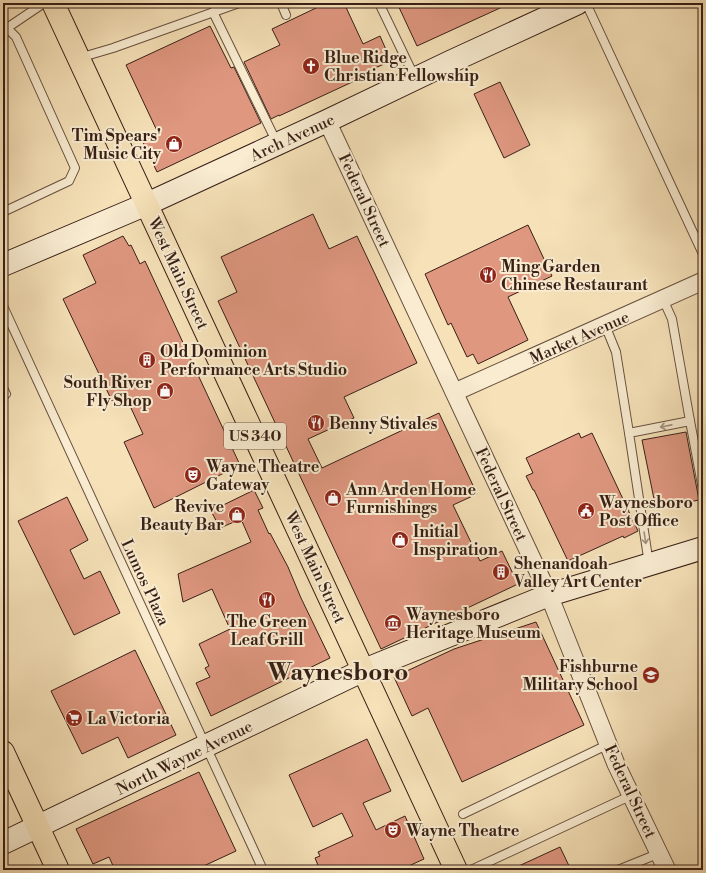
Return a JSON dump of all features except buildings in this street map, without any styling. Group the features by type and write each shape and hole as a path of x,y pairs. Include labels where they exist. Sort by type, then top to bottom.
{"main road":[{"name":"West Main Street","path":"53,3 456,870"},
{"name":"Arch Avenue","path":"3,265 147,204 578,3"},
{"name":"North Wayne Avenue","path":"3,843 364,670 549,595 703,548"},
{"path":"3,752 56,870"}],"street":[{"name":"Federal Street","path":"327,121 549,595 616,764 668,870"},
{"name":"Market Avenue","path":"455,392 703,281"}],"lane":[{"path":"3,212 69,181 75,168 16,37 5,28 44,3"},
{"path":"79,58 113,48 239,3"},
{"path":"281,3 286,15"},
{"path":"379,3 415,78"},
{"path":"586,3 703,254"},
{"path":"213,12 278,144"},
{"path":"664,299 672,319 703,490"},
{"name":"Lumos Plaza","path":"3,306 263,870"},
{"path":"605,325 616,352 650,565"},
{"path":"3,388 6,394 3,396"},
{"path":"629,433 690,421"},
{"path":"463,814 609,744"},
{"path":"471,870 632,795"},
{"path":"618,870 660,853"}],"place":[{"name":"Blue Ridge Christian Fellowship","path":"311,66"},
{"name":"Tim Spears' Music City","path":"174,144"},
{"name":"Ming Garden Chinese Restaurant","path":"488,275"},
{"name":"Old Dominion Performance Arts Studio","path":"147,360"},
{"name":"South River Fly Shop","path":"165,391"},
{"name":"Benny Stivales","path":"316,423"},
{"name":"Wayne Theatre Gateway","path":"193,475"},
{"name":"Ann Arden Home Furnishings","path":"333,498"},
{"name":"Waynesboro Post Office","path":"586,511"},
{"name":"Revive Beauty Bar","path":"237,515"},
{"name":"Initial Inspiration","path":"400,540"},
{"name":"Shenandoah Valley Art Center","path":"501,572"},
{"name":"The Green Leaf Grill","path":"267,600"},
{"name":"Waynesboro Heritage Museum","path":"393,623"},
{"name":"Fishburne Military School","path":"651,675"},
{"name":"La Victoria","path":"74,718"},
{"name":"Wayne Theatre","path":"393,830"}],"district":[{"name":"Waynesboro","path":"338,672"}]}
